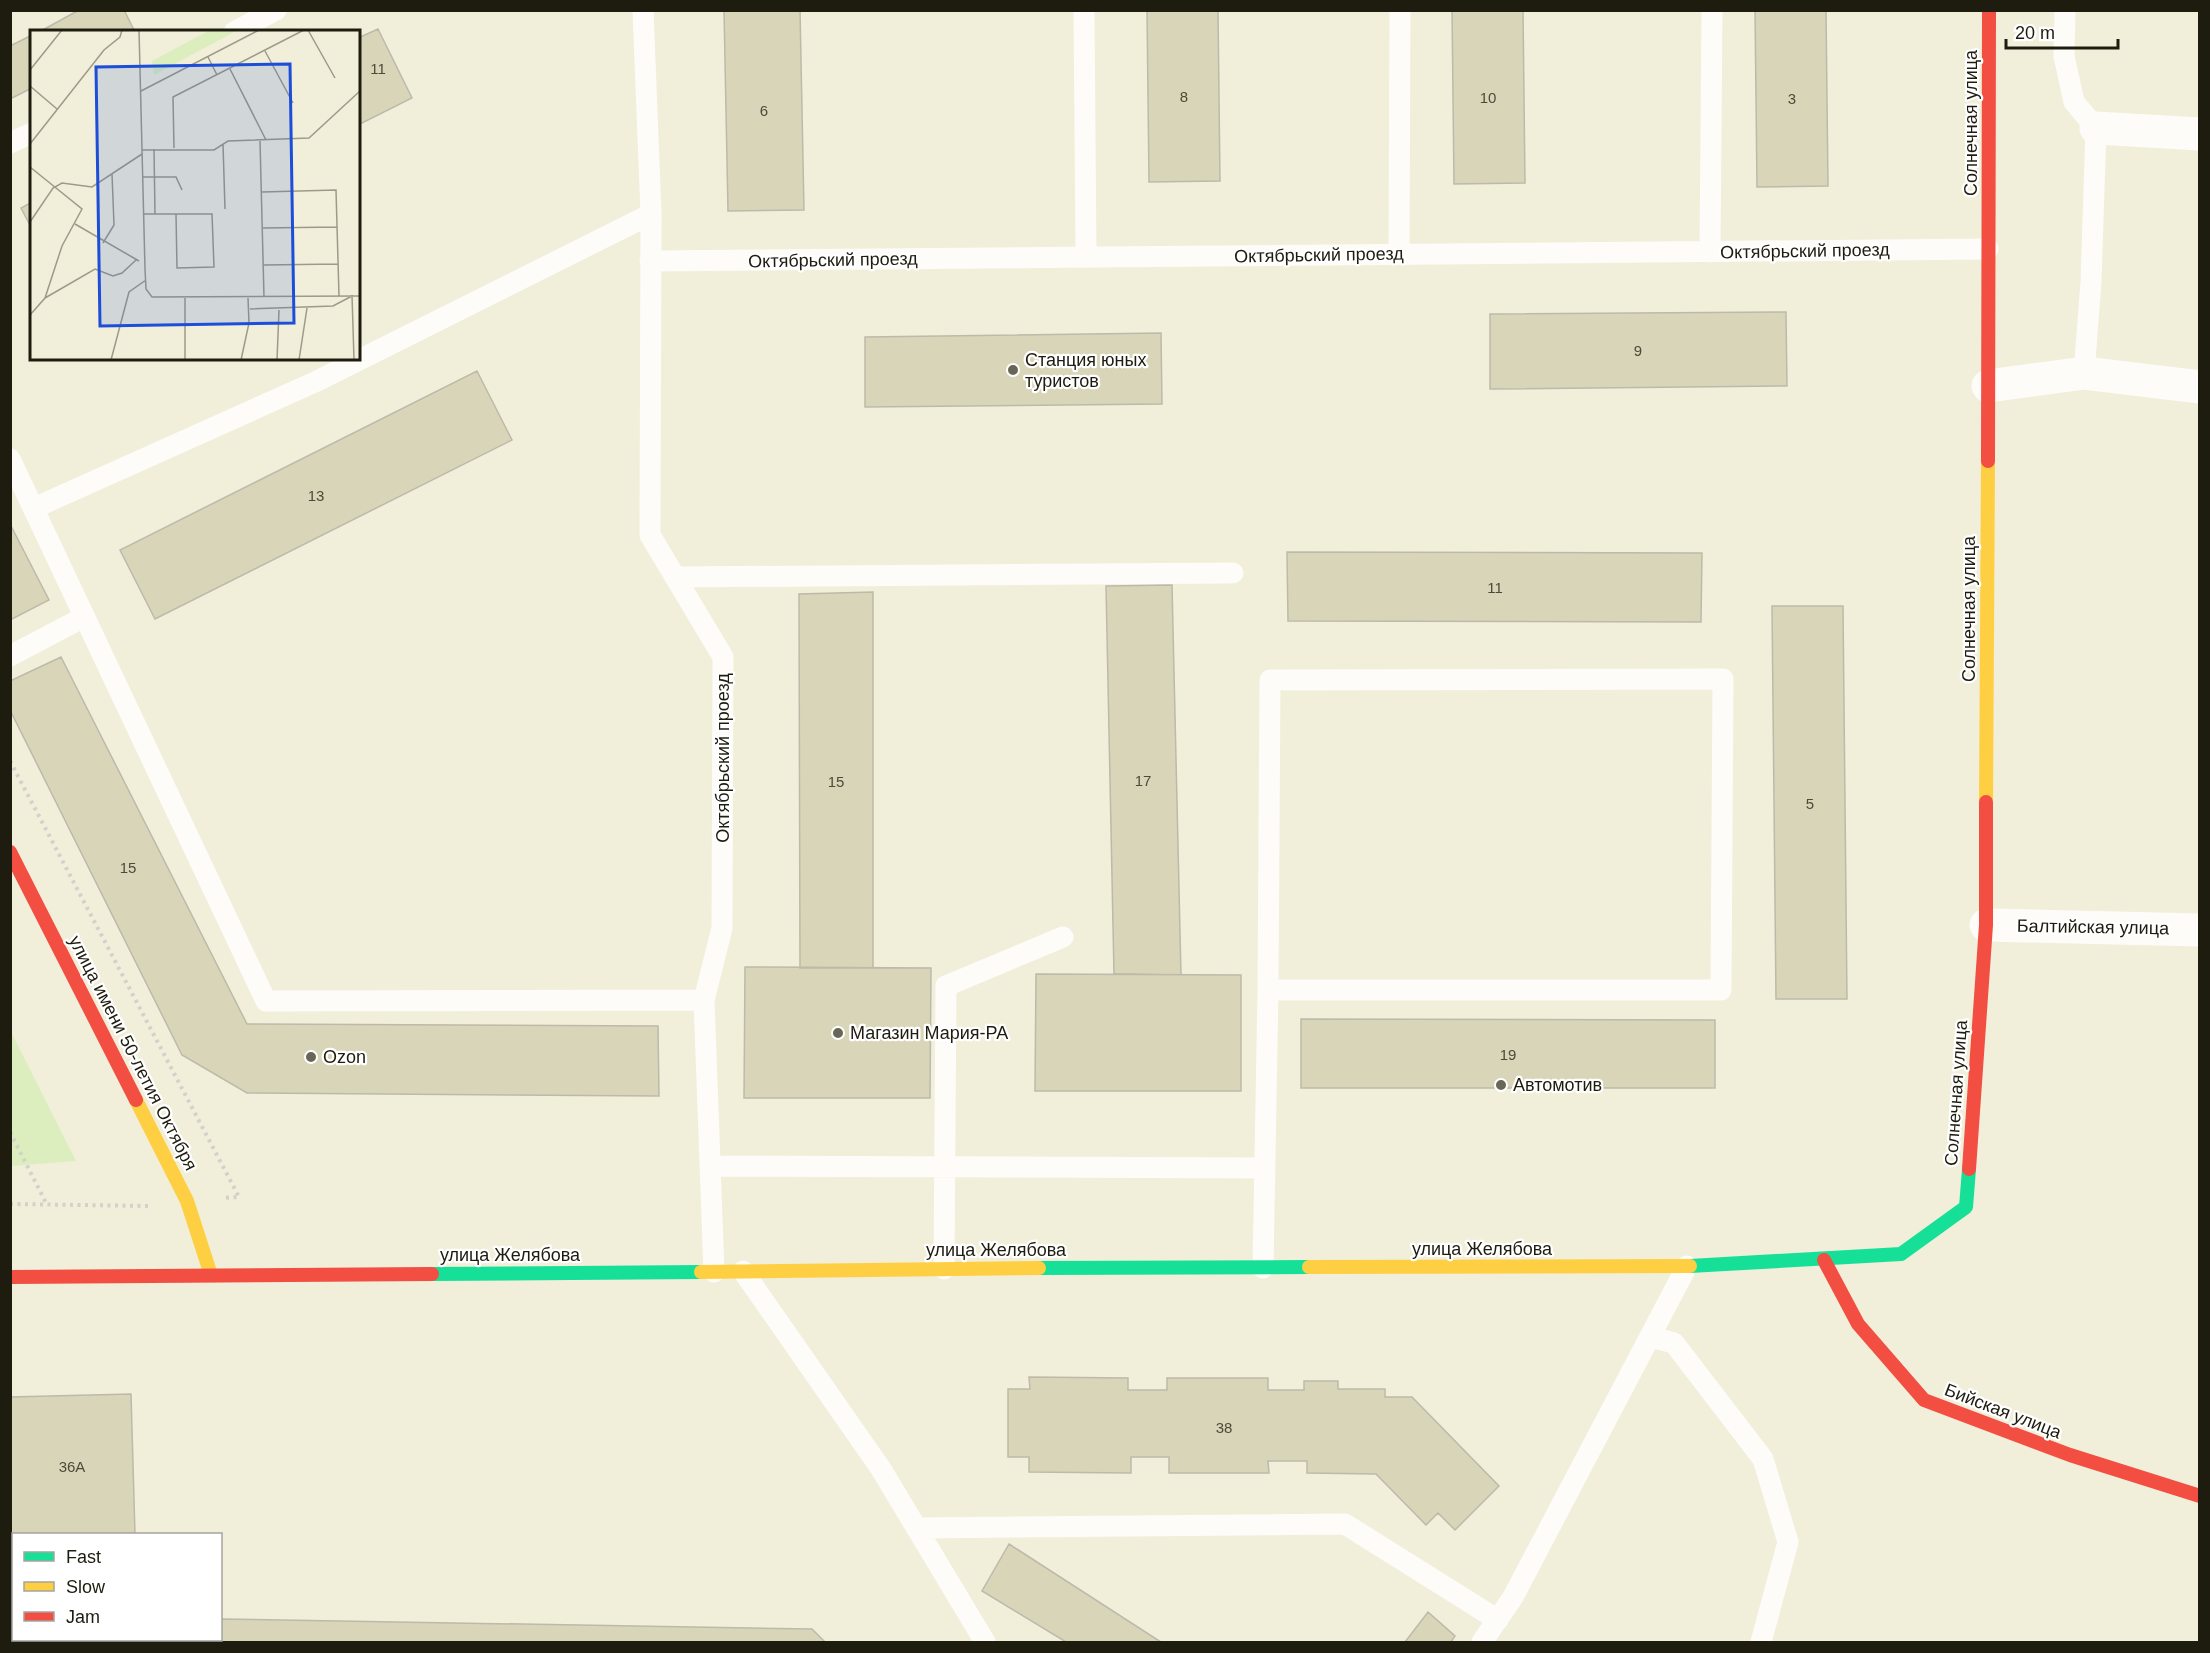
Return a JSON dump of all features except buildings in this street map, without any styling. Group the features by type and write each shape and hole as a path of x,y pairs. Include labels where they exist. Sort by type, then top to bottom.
{"street":[{"name":"Солнечная улица","path":"1966,1207 1986,925 1989,10"},
{"path":"2096,128 2199,134"},
{"path":"1988,386 2084,373 2199,387"},
{"name":"улица имени 50-летия Октября","path":"10,852 187,1201 210,1275"},
{"name":"Балтийская улица","path":"1986,925 2199,930"},
{"name":"улица Желябова","path":"10,1277 944,1269 1687,1266 1901,1254 1966,1207"},
{"name":"Бийская улица","path":"1824,1260 1858,1323 1924,1400 2070,1455 2199,1496"}],"lane":[{"path":"238,30 276,10"},
{"name":"Октябрьский проезд","path":"643,10 651,214 650,535 723,657 722,928 704,1000 714,1272"},
{"path":"1084,10 1086,257"},
{"path":"1399,254 1400,10"},
{"path":"1710,252 1712,10"},
{"path":"2065,10 2064,56 2074,102 2096,128 2091,282 2084,373"},
{"path":"10,143 30,134"},
{"path":"360,360 651,214"},
{"name":"Октябрьский проезд","path":"650,261 1988,249"},
{"path":"34,508 359,360"},
{"path":"10,459 266,1001 704,1000"},
{"path":"675,577 1233,573"},
{"path":"10,656 84,617"},
{"path":"1263,1268 1270,680 1723,679 1721,990 1268,990"},
{"path":"944,1269 946,986 1062,937"},
{"path":"710,1166 1265,1168"},
{"path":"1482,1642 1513,1597 1687,1266"},
{"path":"743,1271 881,1469 985,1642"},
{"path":"1651,1337 1674,1343 1763,1459 1788,1542 1761,1642"},
{"path":"916,1528 1345,1524 1498,1620"}],"path":[{"path":"10,761 239,1197 141,1207 10,1204"},
{"path":"10,1132 47,1205"}],"green space":[{"path":"11,1032 76,1161 11,1166"}],"traffic: fast":[{"path":"1690,1266 1901,1254 1966,1207 1969,1169"},
{"path":"1039,1268 1309,1267"},
{"path":"432,1274 701,1272"}],"traffic: slow":[{"path":"1986,802 1988,461"},
{"path":"136,1100 187,1201 211,1275"},
{"path":"1309,1267 1690,1266"},
{"path":"701,1272 1039,1268"}],"traffic: jam":[{"path":"1988,461 1989,10"},
{"path":"1969,1169 1986,925 1986,802"},
{"path":"10,852 136,1100"},
{"path":"1824,1260 1858,1324 1924,1400 2070,1455 2200,1496"},
{"path":"10,1277 432,1274"}],"place":[{"name":"Станция юных туристов","path":"1013,370"},
{"name":"Магазин Мария-РА","path":"838,1033"},
{"name":"Ozon","path":"311,1057"},
{"name":"Автомотив","path":"1501,1085"}]}
